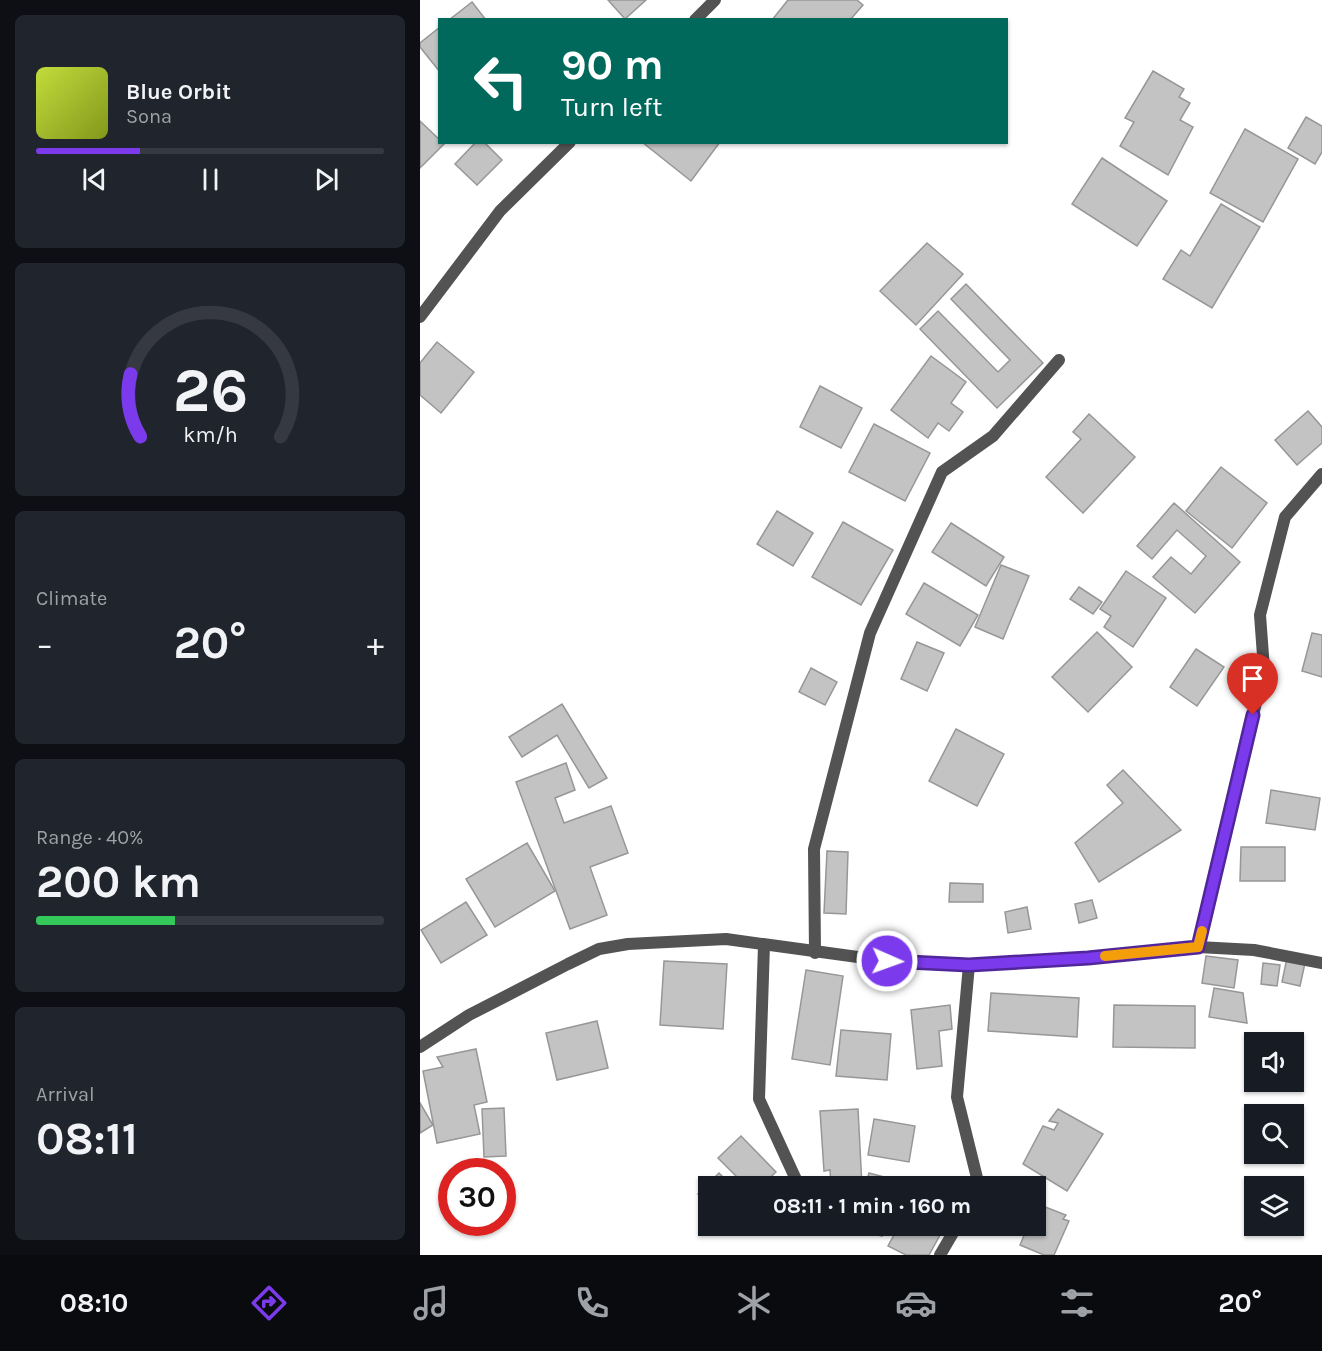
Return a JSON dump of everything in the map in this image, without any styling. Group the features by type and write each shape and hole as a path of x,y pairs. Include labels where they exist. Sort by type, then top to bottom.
{"street":[{"path":"697,18 715,0"},
{"path":"420,317 500,211 568,144"},
{"path":"815,953 814,849 870,633 942,472 993,436 1059,360"},
{"path":"1198,947 1264,669 1260,615 1282,528 1285,518 1322,474"},
{"path":"420,1047 469,1015 599,949 670,940 726,939 815,953 887,961 969,965 1088,958 1198,947 1254,950 1322,963"},
{"path":"764,945 759,1100 794,1176"},
{"path":"969,965 957,1097 977,1176"},
{"path":"940,1255 951,1236"}],"building":[{"path":"608,0 646,0 626,18"},
{"path":"788,0 857,0 863,5 852,18 774,18"},
{"path":"472,2 484,18 452,18"},
{"path":"438,29 438,70 420,47 420,43"},
{"path":"1153,71 1184,89 1179,97 1190,103 1180,120 1193,127 1168,175 1120,146 1134,122 1125,118"},
{"path":"1306,117 1322,126 1322,152 1315,164 1288,148"},
{"path":"420,121 438,138 438,144 444,144 420,168"},
{"path":"1245,129 1298,159 1263,222 1210,193"},
{"path":"474,144 486,144 502,160 477,185 455,164"},
{"path":"645,144 719,144 691,181"},
{"path":"1102,158 1167,201 1137,246 1072,204"},
{"path":"1221,204 1260,227 1212,308 1163,279 1181,250 1190,256"},
{"path":"927,243 963,274 916,325 880,291"},
{"path":"966,284 1043,363 997,408 920,329 938,311 998,372 1010,360 951,299"},
{"path":"437,342 474,372 441,413 420,395 420,363"},
{"path":"931,356 966,382 951,403 963,412 949,431 938,423 928,438 891,410"},
{"path":"820,386 862,408 841,448 800,427"},
{"path":"1308,411 1322,427 1322,443 1297,465 1275,440"},
{"path":"1089,414 1135,457 1083,513 1046,477 1081,439 1073,432"},
{"path":"874,424 930,453 905,501 849,472"},
{"path":"1221,467 1267,503 1232,548 1186,511"},
{"path":"1174,503 1240,562 1195,613 1153,577 1171,557 1191,574 1206,556 1177,530 1152,559 1137,546"},
{"path":"777,511 813,533 793,566 757,544"},
{"path":"843,522 893,550 861,605 812,577"},
{"path":"951,523 1004,557 986,586 932,552"},
{"path":"1001,565 1029,576 1003,639 975,627"},
{"path":"1126,571 1166,598 1133,647 1104,627 1111,616 1100,609"},
{"path":"924,583 978,615 960,646 906,614"},
{"path":"1079,587 1102,602 1093,614 1070,599"},
{"path":"1097,632 1132,667 1088,712 1052,677"},
{"path":"1312,633 1322,635 1322,677 1302,671"},
{"path":"917,642 944,653 927,691 901,679"},
{"path":"1196,649 1224,667 1197,706 1170,687"},
{"path":"811,668 837,682 825,705 799,692"},
{"path":"562,704 607,778 589,788 557,735 522,757 509,737"},
{"path":"956,729 1004,754 977,806 929,781"},
{"path":"566,763 575,790 555,798 564,823 611,806 628,853 590,867 607,915 570,929 516,782"},
{"path":"1123,770 1181,830 1099,882 1075,843 1123,803 1107,785"},
{"path":"1271,790 1320,798 1315,830 1266,823"},
{"path":"527,843 555,891 495,927 466,879"},
{"path":"1241,847 1285,847 1285,881 1240,881"},
{"path":"827,851 848,852 846,914 824,913"},
{"path":"950,883 983,884 983,902 949,902"},
{"path":"1092,900 1097,918 1079,923 1075,904"},
{"path":"466,902 487,935 441,963 421,930"},
{"path":"1027,907 1031,929 1008,933 1005,912"},
{"path":"1206,956 1238,960 1234,988 1202,983"},
{"path":"1287,958 1305,963 1300,986 1282,982"},
{"path":"664,961 727,964 723,1029 660,1025"},
{"path":"1263,963 1280,965 1277,986 1261,984"},
{"path":"806,970 843,976 830,1065 792,1059"},
{"path":"1214,988 1243,993 1247,1023 1209,1017"},
{"path":"991,993 1079,998 1077,1037 988,1031"},
{"path":"950,1005 952,1029 939,1031 942,1066 917,1069 911,1010"},
{"path":"1114,1005 1195,1006 1195,1048 1113,1047"},
{"path":"597,1021 608,1068 557,1080 546,1033"},
{"path":"841,1030 891,1034 887,1080 836,1076"},
{"path":"476,1049 487,1102 474,1105 480,1134 437,1143 423,1071 443,1067 437,1057"},
{"path":"420,1103 433,1125 420,1133"},
{"path":"504,1108 506,1156 484,1157 482,1109"},
{"path":"858,1109 861,1176 830,1176 830,1170 824,1171 820,1111"},
{"path":"1058,1109 1103,1134 1067,1191 1046,1176 1023,1164 1043,1126 1054,1130 1058,1123 1049,1121"},
{"path":"874,1119 915,1126 909,1162 868,1155"},
{"path":"741,1136 776,1172 772,1176 736,1176 718,1158"},
{"path":"1046,1207 1066,1215 1063,1219 1069,1221 1054,1255 1044,1255 1020,1245 1024,1236 1046,1236"},
{"path":"894,1236 939,1236 929,1255 906,1255 888,1246"}],"slow traffic":[{"path":"1105,956 1198,947 1202,931"}],"route":[{"path":"887,961 969,965 1088,958 1198,947 1253,715"}]}
